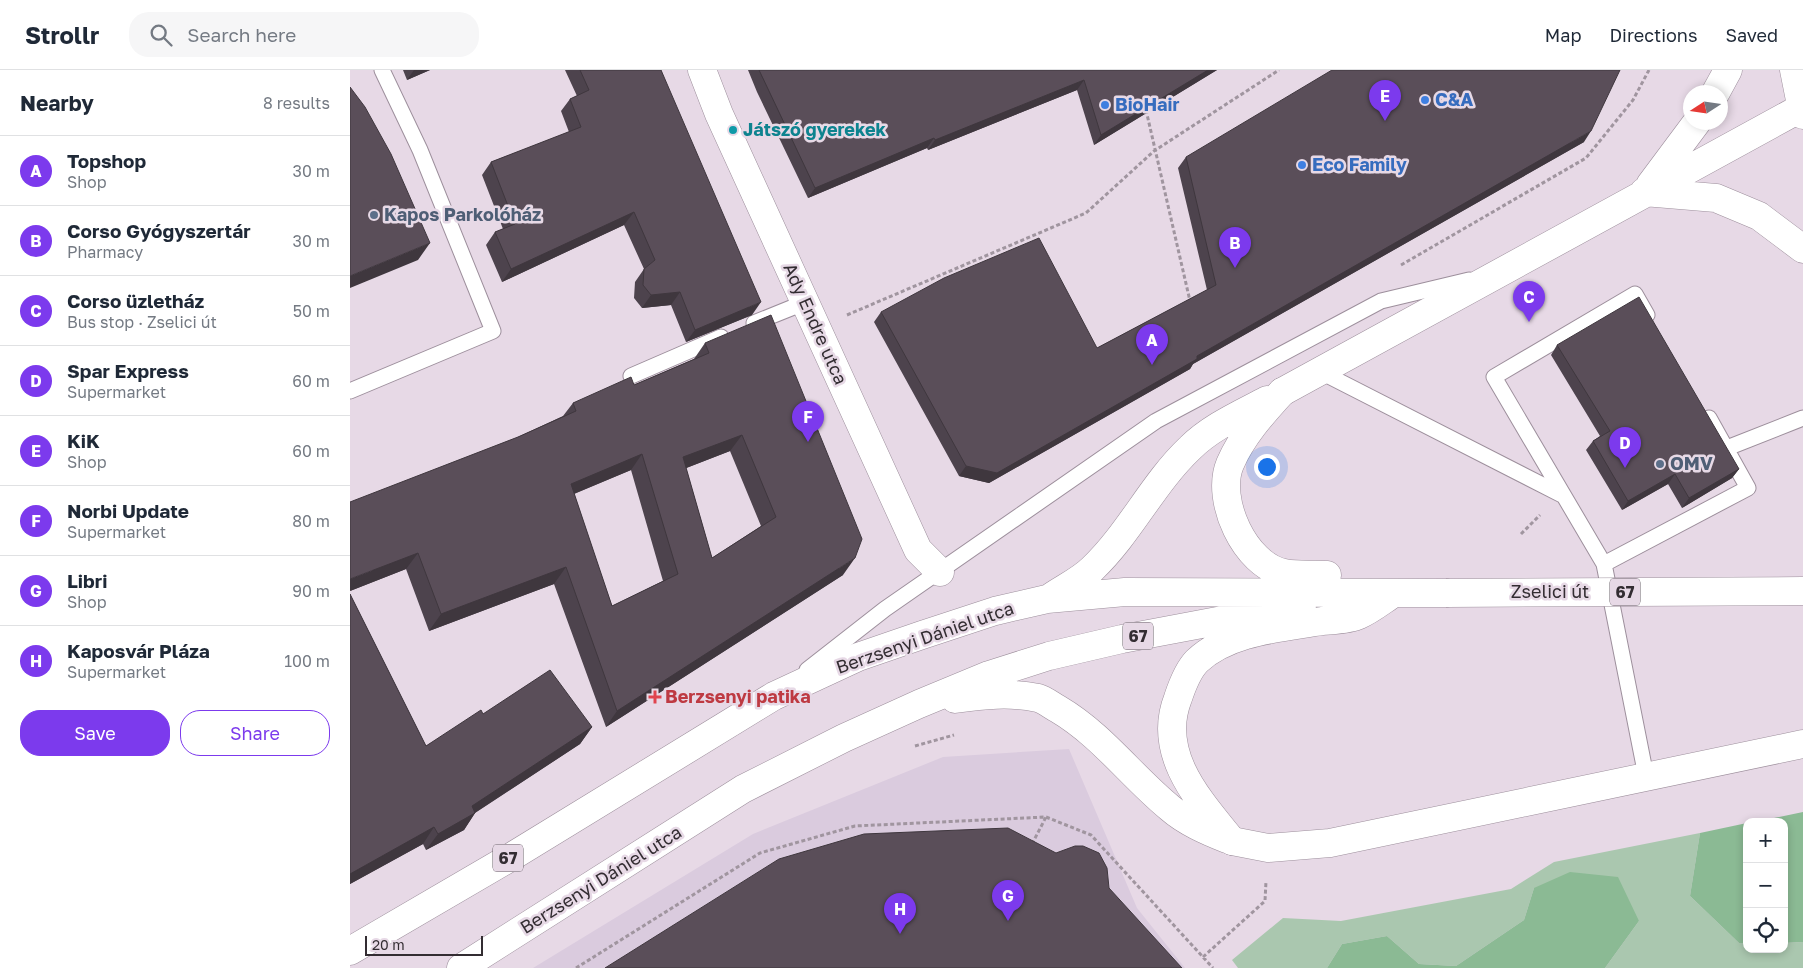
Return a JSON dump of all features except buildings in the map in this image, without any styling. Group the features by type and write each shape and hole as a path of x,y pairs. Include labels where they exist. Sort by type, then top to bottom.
{"main road":[{"name":"Ady Endre utca","path":"702,70 719,114 918,550 940,572"},
{"path":"1720,85 1728,70"},
{"path":"1047,599 1091,570 1121,537 1154,488 1190,447 1224,423 1502,272 1644,192 1802,111 1794,70"},
{"path":"1644,192 1691,130"},
{"path":"1644,192 1716,198 1759,216 1803,249"},
{"path":"1282,392 1254,422 1229,466 1226,488 1231,514 1244,542 1259,562 1284,573 1356,576 1394,593"},
{"name":"Zselici út","path":"1446,593 1803,591"},
{"name":"Berzsenyi Dániel utca","path":"350,951 511,857 774,696 858,657 995,611 1047,599 1126,592 1446,593"},
{"name":"Berzsenyi Dániel utca","path":"461,968 743,789 844,738 918,704 989,675 1049,656 1122,639 1364,593"},
{"path":"1232,842 1180,768 1172,744 1172,714 1182,685 1197,662 1226,642 1272,629 1359,616 1394,593"},
{"path":"918,704 1001,693 1040,698 1076,720 1101,740 1129,771 1171,809 1199,827 1232,842 1268,848 1330,843 1803,744"}],"lane":[{"path":"350,391 493,331 420,150 382,70"},
{"path":"774,696 885,609 1156,421 1381,300 1502,272"},
{"path":"1646,776 1604,564 1494,377 1635,294 1654,326"},
{"path":"630,376 806,302"},
{"path":"1319,371 1562,494"},
{"path":"1604,564 1748,488 1728,448 1703,408"},
{"path":"1728,448 1803,418"}],"path":[{"path":"817,329 1086,213 1154,151 1279,70"},
{"path":"1145,106 1190,302"},
{"path":"910,748 957,734"},
{"path":"1030,848 1046,817"},
{"path":"576,968 760,853 854,826 1046,817 1091,835 1213,968"},
{"path":"1203,957 1265,901 1268,848"}],"shaded area":[{"path":"1069,749 1137,908 1185,968 533,968 753,834 943,757"}],"green space":[{"path":"1803,812 1803,942 1788,943 1788,818 1774,818"},
{"path":"1743,824 1743,943 1739,943 1690,896 1700,833"},
{"path":"1700,833 1690,896 1739,943 1743,943 1743,953 1788,953 1788,943 1803,942 1803,968 1605,968 1639,921 1534,888 1524,920 1456,966 1419,964 1387,936 1342,944 1327,968 1238,968 1232,960 1283,918 1341,921 1511,889 1554,862"},
{"path":"1570,872 1618,877 1639,921 1605,968 1327,968 1342,944 1387,936 1419,964 1456,966 1524,920 1534,888"}],"place":[{"name":"C&A","path":"1425,100"},
{"name":"BioHair","path":"1105,105"},
{"name":"KiK","path":"1385,121"},
{"name":"Játszó gyerekek","path":"733,130"},
{"name":"Eco Family","path":"1302,165"},
{"name":"Kapos Parkolóház","path":"374,215"},
{"name":"Corso Gyógyszertár","path":"1235,268"},
{"name":"Corso üzletház","path":"1529,322"},
{"name":"Topshop","path":"1152,365"},
{"name":"Norbi Update","path":"808,442"},
{"name":"OMV","path":"1660,464"},
{"name":"Spar Express","path":"1625,468"},
{"name":"Berzsenyi patika","path":"655,697"},
{"name":"Libri","path":"1008,921"},
{"name":"Kaposvár Pláza","path":"900,934"}]}
